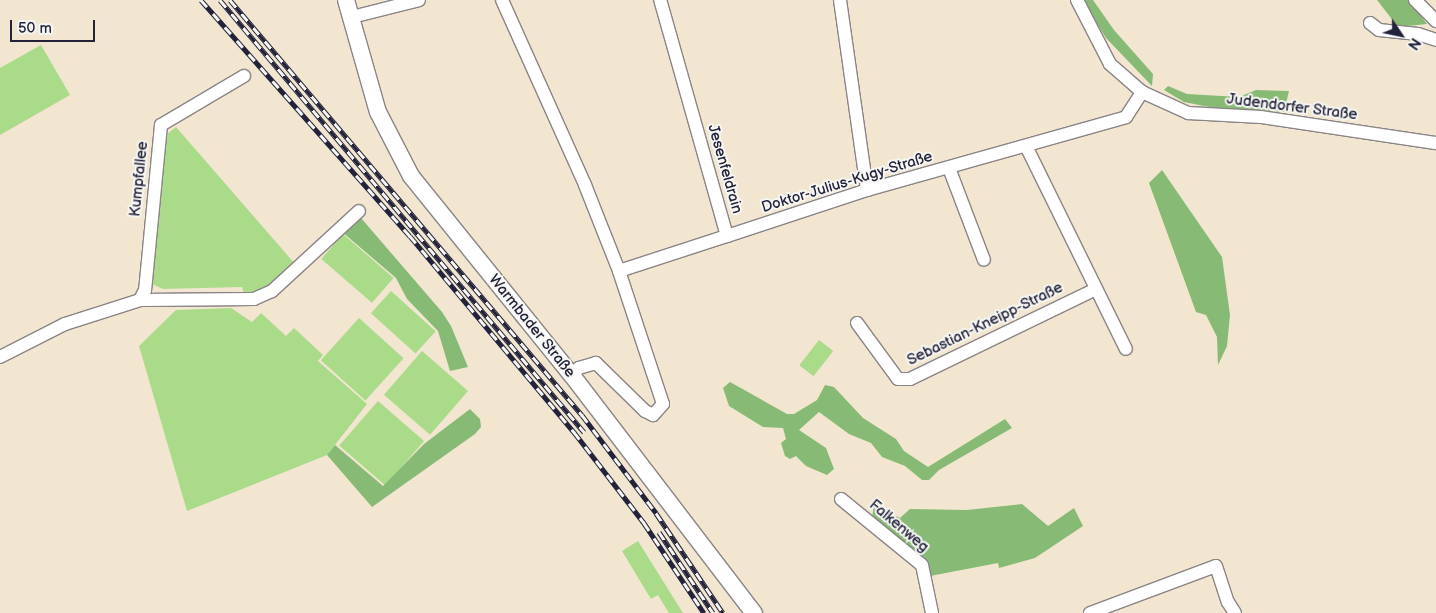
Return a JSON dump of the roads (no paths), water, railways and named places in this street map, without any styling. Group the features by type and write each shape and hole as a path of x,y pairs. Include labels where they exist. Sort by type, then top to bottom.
{"street":[{"name":"Warmbader Straße","path":"346,0 378,112 406,168 571,374 754,613"},
{"path":"352,17 418,0"},
{"name":"Jesenfeldrain","path":"619,271 728,236 660,0"},
{"path":"840,0 866,190"},
{"name":"Judendorfer Straße","path":"1077,0 1110,64 1142,92 1188,113 1261,117 1436,142"},
{"path":"1415,0 1436,21"},
{"path":"503,1 585,184 619,271 664,404 653,416 645,411 596,363 579,368 571,374"},
{"path":"1370,23 1379,30 1418,34 1436,40"},
{"name":"Kumpfallee","path":"140,300 144,290 161,125 244,76"},
{"name":"Doktor-Julius-Kugy-Straße","path":"728,236 866,190 1126,117 1142,92"},
{"path":"1026,146 1094,290 1126,349"},
{"name":"Doktor-Julius-Kugy-Straße","path":"948,168 984,260"},
{"path":"0,357 65,324 140,300 254,299 272,291 359,211"},
{"name":"Sebastian-Kneipp-Straße","path":"857,323 898,380 910,379 1094,290"},
{"name":"Falkenweg","path":"841,499 922,566 932,613"},
{"path":"1090,613 1216,566 1228,602 1235,613"}],"railway":[{"path":"201,0 410,236 574,432 644,523 704,613"},
{"path":"220,0 584,432"},
{"path":"230,0 582,415 656,513 723,613"},
{"path":"659,532 713,613"}]}
